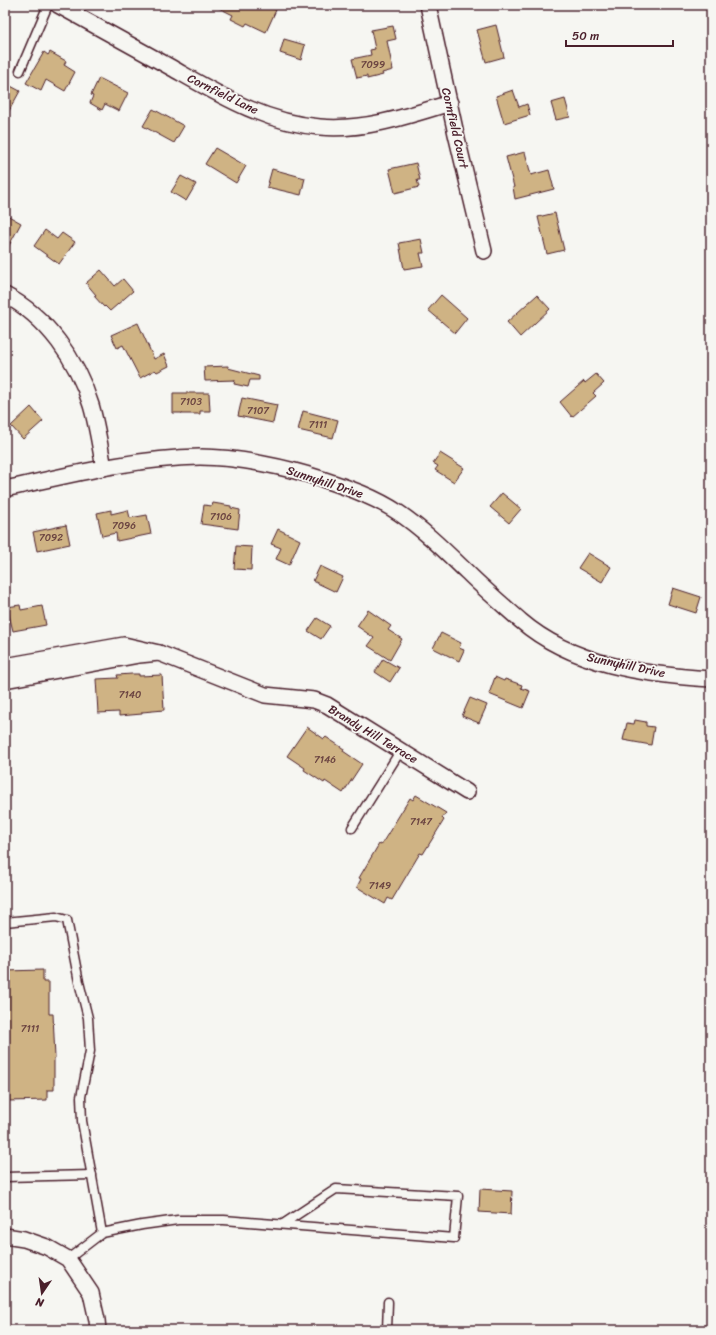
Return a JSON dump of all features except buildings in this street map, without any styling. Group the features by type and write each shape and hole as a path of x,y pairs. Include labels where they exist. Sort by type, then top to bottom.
{"street":[{"name":"Cornfield Lane","path":"58,5 232,101 267,116 295,124 344,128 411,115 450,103"},
{"name":"Cornfield Court","path":"428,5 456,134 484,251"},
{"path":"5,295 31,312 51,331 68,354 81,379 91,404 104,468"},
{"name":"Sunnyhill Drive","path":"5,489 155,459 202,457 226,459 267,465 307,474 355,490 394,510 431,537 523,623 546,638 571,651 597,661 641,671 711,679"},
{"name":"Brandy Hill Terrace","path":"5,666 124,646 159,653 265,695 314,700 327,705 468,792"},
{"name":"Brandy Hill Terrace","path":"5,680 139,655 159,653"},
{"path":"5,1236 24,1239 47,1247 68,1259 91,1293 98,1320 98,1330"}],"lane":[{"path":"20,71 48,5"},
{"path":"352,828 400,750"},
{"path":"5,922 56,917 67,920 79,982 88,1018 90,1051 81,1097 82,1121 102,1233"},
{"path":"5,1177 92,1175"},
{"path":"68,1259 102,1233 178,1220 224,1220 454,1238 458,1196 336,1189 283,1224"},
{"path":"388,1302 388,1330"}]}
